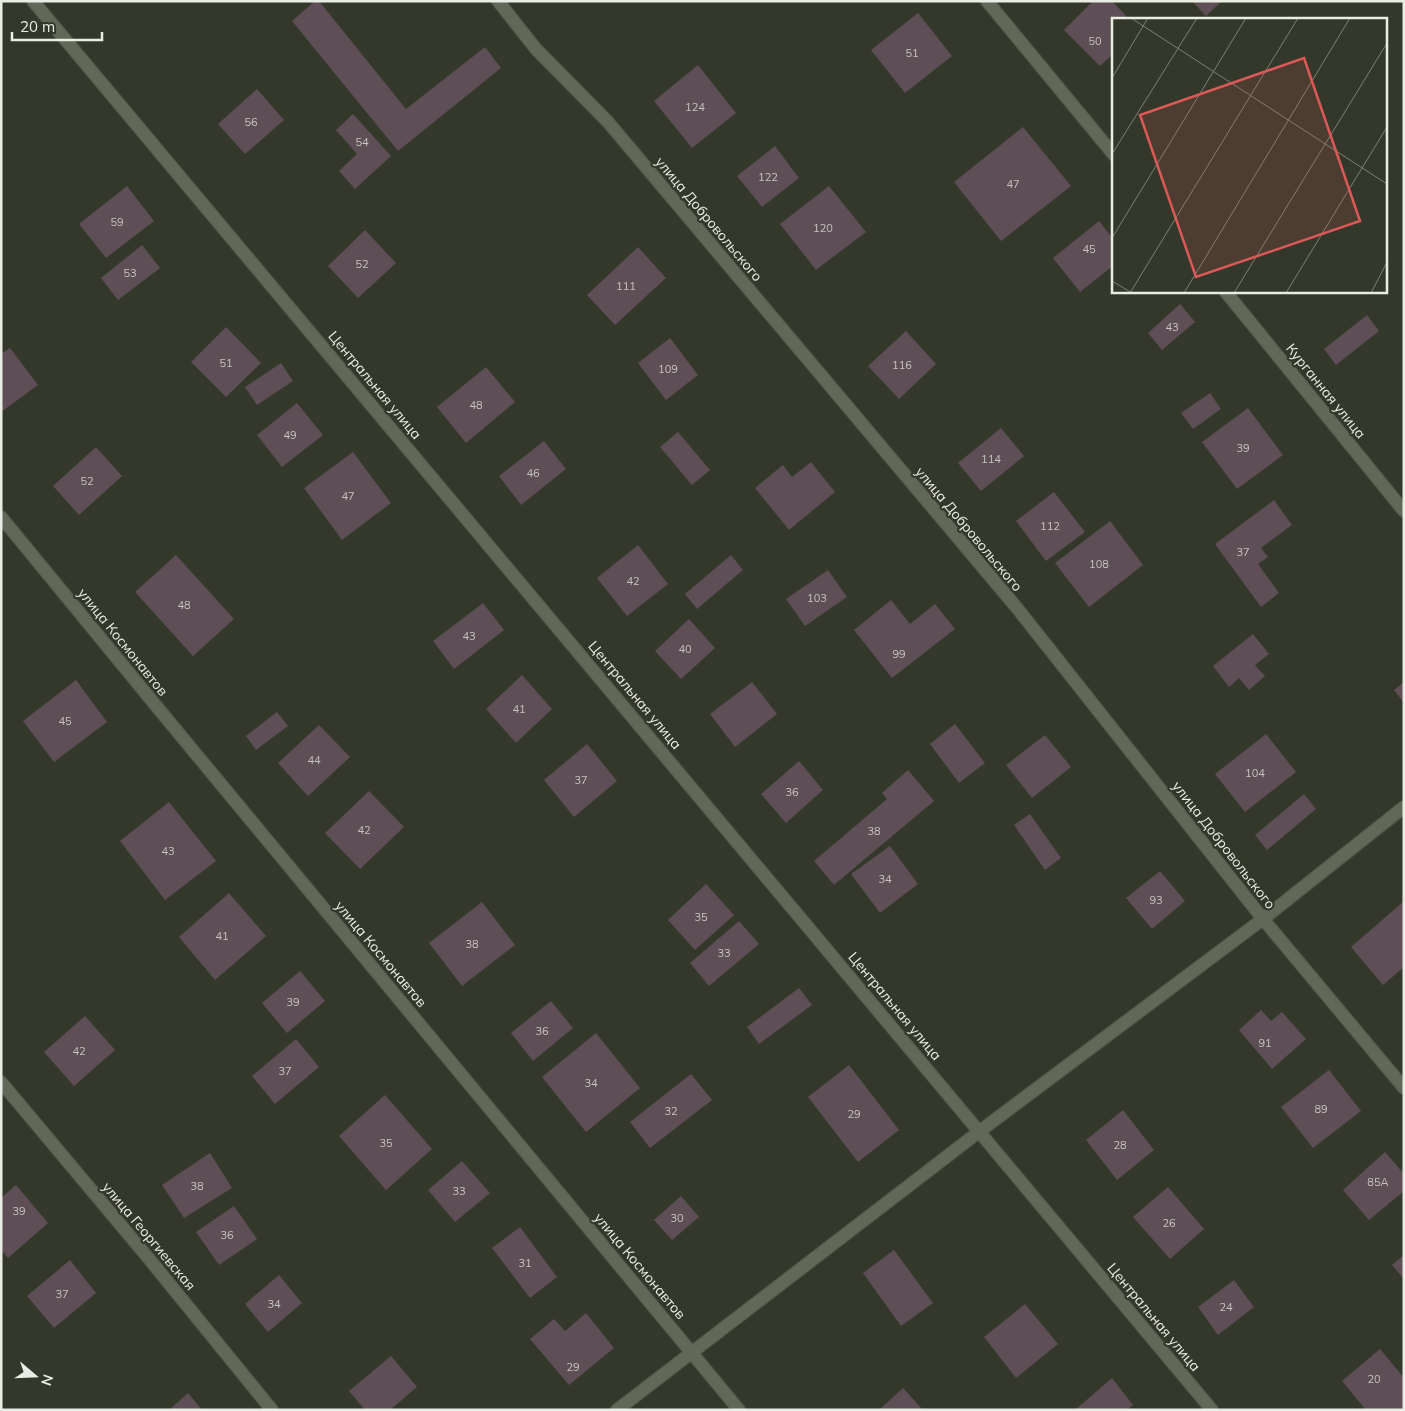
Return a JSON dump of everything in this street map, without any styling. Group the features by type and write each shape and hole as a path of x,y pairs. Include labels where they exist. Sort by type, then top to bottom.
{"street":[{"name":"Центральная улица","path":"33,1 1212,1410"},
{"name":"улица Добровольского","path":"498,1 536,49 608,122 1016,608 1263,919 1404,1088"},
{"path":"987,1 1112,153"},
{"name":"Курганная улица","path":"1226,292 1404,511"},
{"name":"улица Космонавтов","path":"1,517 739,1410"},
{"path":"617,1410 980,1131 1263,919 1404,807"},
{"name":"улица Георгиевская","path":"1,1082 272,1410"}],"building":[{"path":"315,1 319,1 406,109 485,47 501,68 398,151 292,21"},
{"path":"1093,1 1112,1 1128,18 1112,18 1112,55 1100,66 1064,30"},
{"path":"1192,1 1222,1 1206,16"},
{"path":"918,13 952,56 905,93 871,50"},
{"path":"698,65 736,113 692,148 654,101"},
{"path":"257,89 284,120 245,154 218,124"},
{"path":"353,114 391,156 355,189 339,171 357,154 336,130"},
{"path":"1023,127 1071,186 1001,241 954,182"},
{"path":"775,146 799,178 762,207 737,176"},
{"path":"127,186 154,221 106,258 79,224"},
{"path":"829,186 866,232 816,270 780,224"},
{"path":"1099,221 1112,237 1112,267 1080,292 1053,258"},
{"path":"365,230 396,263 358,298 328,266"},
{"path":"142,245 160,268 118,300 101,278"},
{"path":"638,247 666,278 615,325 587,295"},
{"path":"1180,304 1195,322 1162,350 1148,333"},
{"path":"1367,315 1379,331 1336,365 1324,349"},
{"path":"226,327 261,363 226,397 191,362"},
{"path":"906,331 936,364 899,399 868,366"},
{"path":"670,338 698,375 666,400 638,363"},
{"path":"10,348 38,385 1,412 1,354"},
{"path":"281,363 293,381 257,405 245,387"},
{"path":"486,367 515,402 466,443 437,407"},
{"path":"1210,393 1221,409 1193,429 1181,413"},
{"path":"297,403 323,435 282,467 257,435"},
{"path":"1248,408 1283,455 1237,489 1202,442"},
{"path":"1001,428 1024,456 981,491 958,463"},
{"path":"678,432 710,470 692,485 660,447"},
{"path":"544,441 566,469 521,505 499,476"},
{"path":"96,447 122,476 79,515 53,486"},
{"path":"353,452 391,503 342,540 304,488"},
{"path":"811,462 835,492 789,530 755,488 783,465 792,477"},
{"path":"1054,492 1085,532 1046,561 1016,521"},
{"path":"1274,500 1292,525 1261,548 1268,557 1258,564 1279,593 1261,607 1215,544"},
{"path":"1110,521 1143,565 1089,607 1055,563"},
{"path":"638,545 668,584 627,616 597,578"},
{"path":"176,555 234,619 193,656 135,592"},
{"path":"731,555 743,570 697,609 685,594"},
{"path":"828,570 847,597 805,626 786,599"},
{"path":"891,600 910,624 935,604 955,629 892,678 854,630"},
{"path":"483,603 504,630 454,669 433,641"},
{"path":"689,619 715,648 681,679 655,651"},
{"path":"1253,634 1269,654 1255,665 1265,676 1249,690 1239,678 1229,687 1213,666"},
{"path":"522,675 552,709 516,743 486,709"},
{"path":"76,680 107,722 54,762 23,721"},
{"path":"752,682 777,714 735,747 710,714"},
{"path":"1404,682 1404,703 1394,690"},
{"path":"277,712 288,726 256,750 246,736"},
{"path":"955,724 985,763 959,783 930,744"},
{"path":"319,725 350,757 308,796 278,763"},
{"path":"1266,734 1296,772 1245,812 1215,774"},
{"path":"1045,735 1071,767 1032,798 1006,765"},
{"path":"587,744 617,781 574,817 544,780"},
{"path":"799,761 823,790 786,823 761,794"},
{"path":"908,770 934,801 834,885 814,861 887,799 882,793"},
{"path":"369,791 404,827 360,869 325,833"},
{"path":"1304,794 1316,809 1267,850 1255,835"},
{"path":"169,802 216,861 165,900 120,841"},
{"path":"1030,814 1061,858 1045,870 1014,825"},
{"path":"890,846 918,884 880,913 851,874"},
{"path":"1160,871 1185,901 1152,929 1126,898"},
{"path":"706,884 734,915 695,950 668,920"},
{"path":"229,893 266,936 215,980 179,937"},
{"path":"482,902 515,945 462,986 429,943"},
{"path":"1403,902 1404,967 1383,985 1351,947"},
{"path":"739,921 759,944 709,986 690,963"},
{"path":"300,971 325,1001 287,1033 262,1003"},
{"path":"799,988 812,1005 759,1044 747,1027"},
{"path":"551,1001 573,1028 533,1061 511,1033"},
{"path":"1261,1010 1271,1021 1282,1012 1306,1039 1272,1069 1239,1030"},
{"path":"85,1016 115,1050 74,1086 44,1052"},
{"path":"596,1033 640,1088 586,1132 542,1077"},
{"path":"296,1039 319,1067 275,1104 252,1076"},
{"path":"849,1065 899,1130 858,1162 808,1097"},
{"path":"1329,1070 1361,1111 1313,1148 1281,1107"},
{"path":"691,1074 712,1100 650,1148 630,1122"},
{"path":"385,1095 432,1149 386,1190 339,1136"},
{"path":"1123,1110 1154,1150 1117,1180 1086,1140"},
{"path":"1385,1152 1404,1174 1404,1191 1369,1220 1343,1190"},
{"path":"210,1153 232,1188 184,1218 162,1185"},
{"path":"462,1161 490,1193 455,1222 428,1190"},
{"path":"16,1185 48,1223 8,1258 1,1250 1,1198"},
{"path":"1168,1187 1204,1229 1170,1259 1133,1217"},
{"path":"681,1196 699,1217 672,1240 654,1220"},
{"path":"234,1206 257,1239 219,1265 196,1232"},
{"path":"520,1227 557,1277 530,1298 492,1248"},
{"path":"894,1250 933,1303 901,1326 863,1273"},
{"path":"1404,1255 1404,1279 1392,1265"},
{"path":"70,1260 96,1293 54,1328 27,1296"},
{"path":"279,1275 302,1303 268,1332 245,1304"},
{"path":"1234,1280 1254,1307 1218,1335 1198,1307"},
{"path":"1025,1304 1058,1344 1016,1378 984,1337"},
{"path":"586,1313 614,1348 569,1385 530,1339 554,1319 565,1331"},
{"path":"1380,1349 1404,1378 1404,1410 1366,1410 1342,1381"},
{"path":"391,1356 417,1387 390,1410 365,1410 349,1391"},
{"path":"1112,1378 1133,1405 1127,1410 1075,1410"},
{"path":"903,1388 923,1410 879,1410"},
{"path":"188,1393 202,1410 169,1410"}]}
